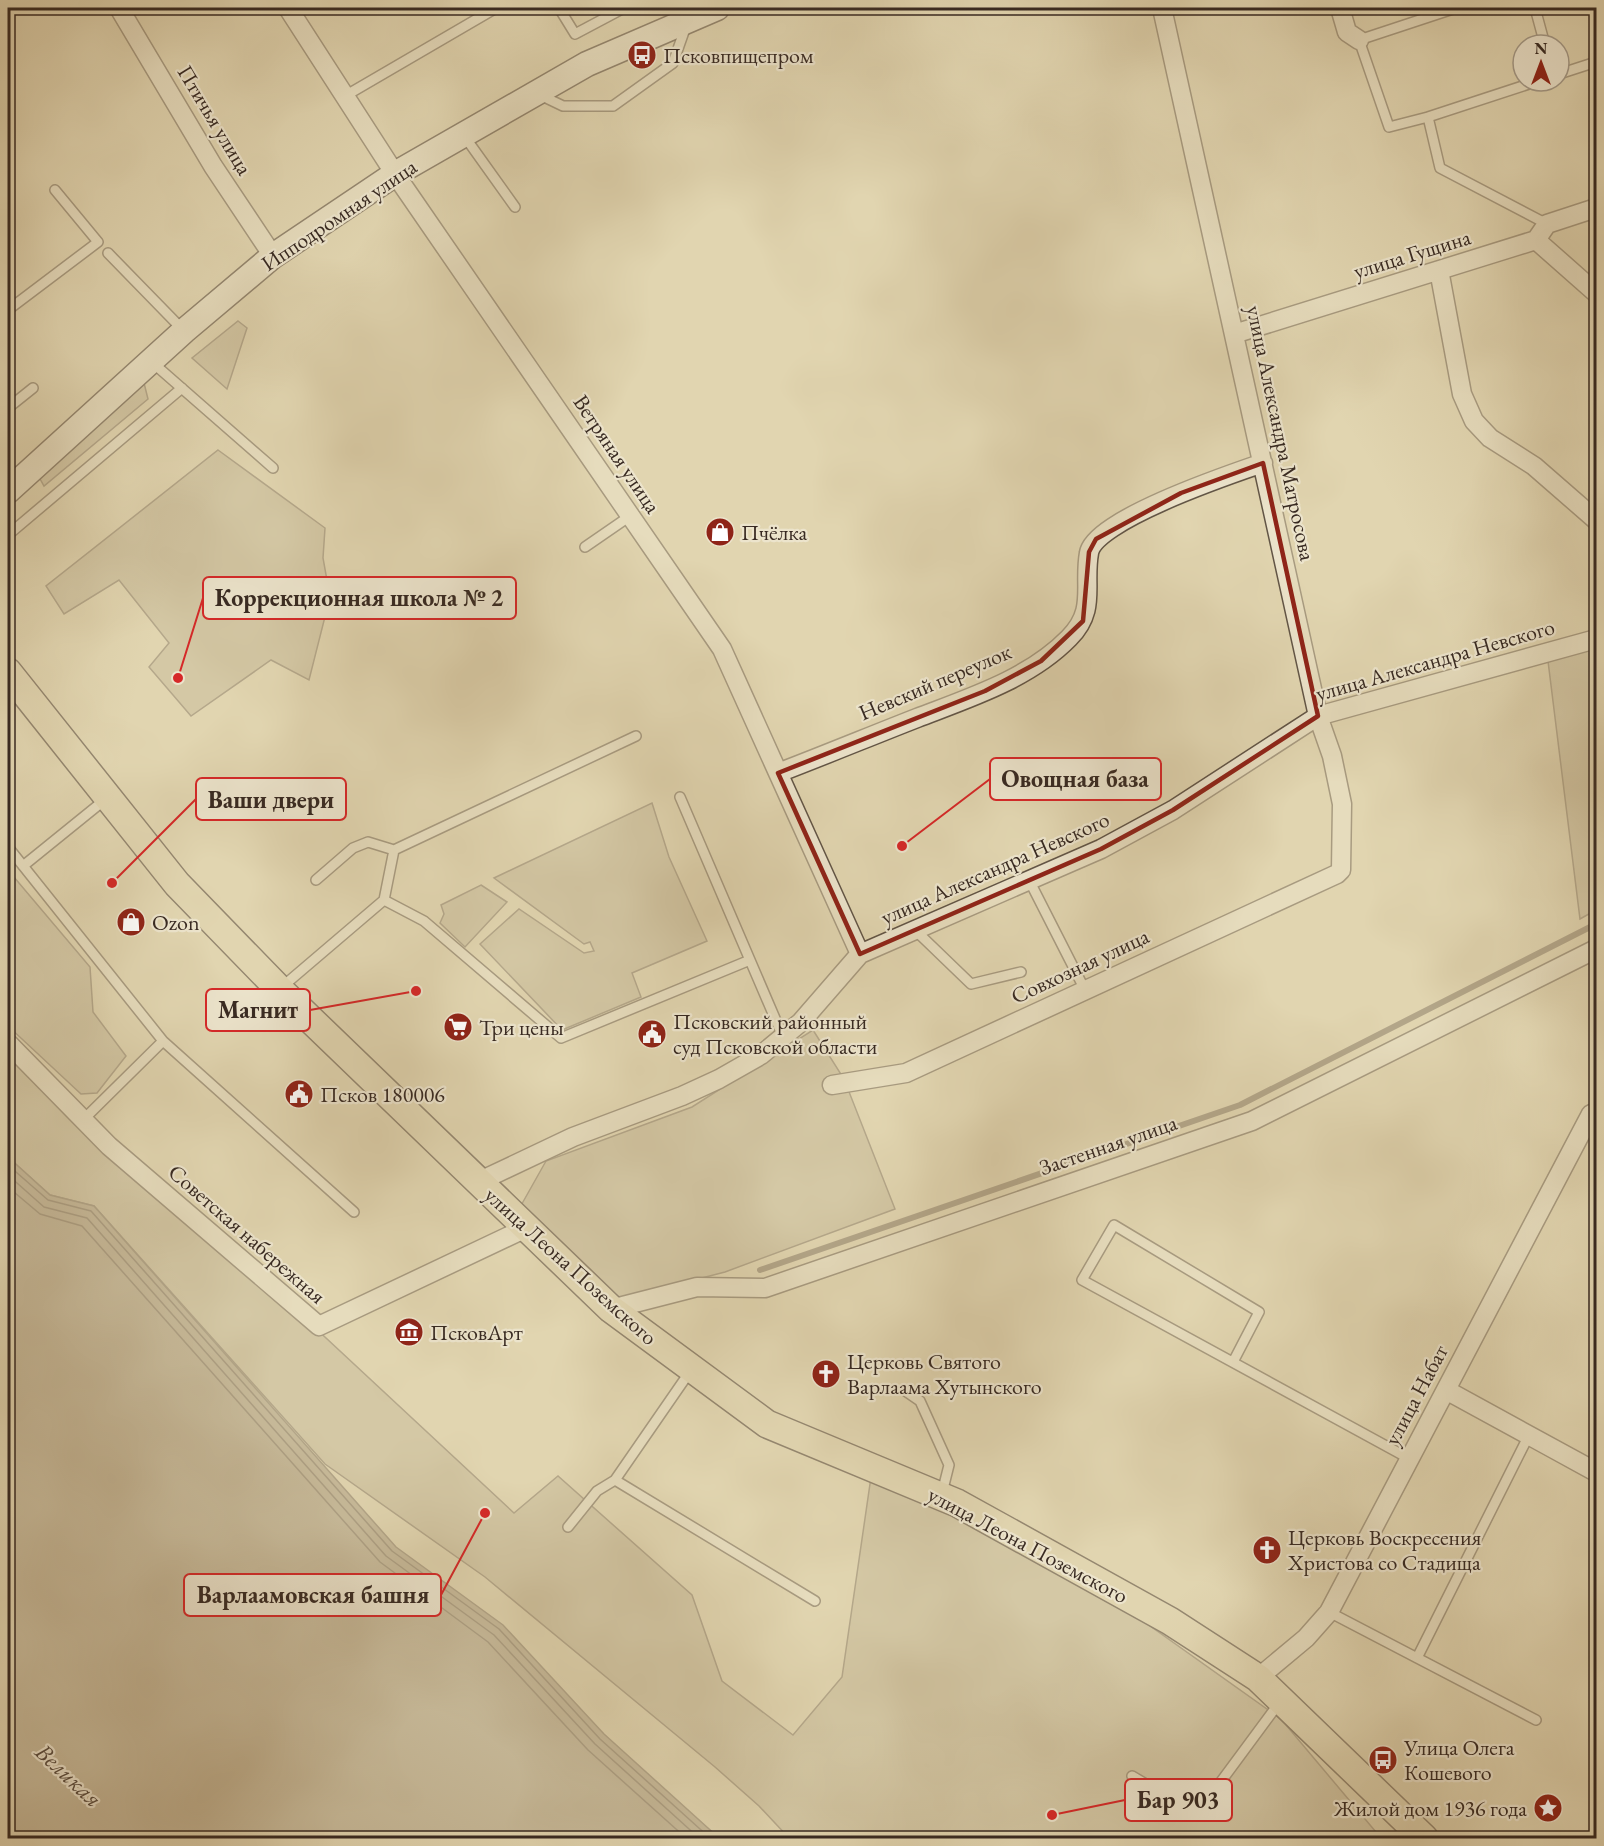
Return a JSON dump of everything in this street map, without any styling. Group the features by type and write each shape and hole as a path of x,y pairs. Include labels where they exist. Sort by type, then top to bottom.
{"main road":[{"name":"Ипподромная улица","path":"8,491 184,331 273,256 395,174 587,64 717,8"},
{"name":"улица Леона Поземского","path":"8,672 177,884 280,990 611,1309 767,1424 941,1496 1170,1621 1258,1678 1282,1698 1424,1839"}],"street":[{"name":"Птичья улица","path":"119,8 213,166 273,256"},
{"name":"Ветряная улица","path":"288,8 395,174 722,649 860,954"},
{"name":"улица Александра Матросова","path":"1162,8 1318,716 1332,756 1342,804 1341,870"},
{"path":"1340,8 1347,32 1359,40"},
{"path":"1596,208 1547,224 1536,240 1596,292"},
{"name":"улица Гущина","path":"1234,334 1536,240"},
{"path":"1439,270 1462,394 1474,421 1490,438 1534,466 1596,520"},
{"name":"Невский переулок","path":"778,773 985,691 1041,661 1069,638 1083,621 1089,598 1089,552 1096,539 1110,529 1180,493 1263,463"},
{"name":"улица Александра Невского","path":"478,1182 573,1137 682,1096 761,1055 801,1022 860,954 1101,849 1173,810 1318,716 1596,639"},
{"name":"Совхозная улица","path":"832,1085 906,1073 1337,874 1341,870"},
{"name":"Застенная улица","path":"611,1309 697,1287 765,1288 1252,1120 1596,949"},
{"name":"Советская набережная","path":"8,1043 108,1146 319,1326 526,1228"},
{"name":"улица Набат","path":"1258,1678 1284,1659 1329,1612 1594,1115"},
{"path":"1446,1390 1596,1472"}],"lane":[{"path":"345,96 496,8"},
{"path":"559,8 575,34 624,8"},
{"path":"1456,8 1359,40 1389,127 1511,90"},
{"path":"1535,8 1542,33"},
{"path":"536,93 563,106 614,106 673,63 688,19"},
{"path":"1571,70 1596,62"},
{"path":"1428,117 1440,168 1547,224"},
{"path":"464,135 515,207"},
{"path":"8,310 98,242 55,190"},
{"path":"108,253 184,331"},
{"path":"151,361 273,468"},
{"path":"8,408 33,388"},
{"path":"8,535 182,388"},
{"path":"585,547 630,516"},
{"path":"316,880 353,849 368,842 394,850 636,736"},
{"path":"22,866 108,797"},
{"path":"680,797 783,1037"},
{"path":"8,847 163,1041 354,1212"},
{"path":"280,990 384,900 394,850"},
{"path":"1029,880 1085,990"},
{"path":"384,900 424,921 561,1038 750,960"},
{"path":"915,930 971,984 1021,972"},
{"path":"83,1120 163,1041"},
{"path":"1233,1362 1259,1312 1114,1225 1082,1280 1410,1459"},
{"path":"568,1527 597,1491 615,1480 691,1370"},
{"path":"904,1390 920,1401 949,1465 941,1496"},
{"path":"1417,1658 1529,1435"},
{"path":"615,1480 815,1601"},
{"path":"1329,1612 1536,1720"},
{"path":"1132,1776 1197,1814 1282,1698"}],"highlighted area":[{"path":"1263,463 1318,716 1173,810 1101,849 860,954 778,773 985,691 1041,661 1083,621 1089,552 1096,539 1181,493"}],"shaded area":[{"path":"238,321 247,328 227,389 192,358"},
{"path":"144,383 148,399 44,486 39,477"},
{"path":"218,450 325,528 323,558 330,597 309,680 271,660 191,716 149,667 169,643 119,580 64,614 46,586"},
{"path":"1596,648 1596,910 1580,919 1548,661"},
{"path":"652,803 669,857 707,941 632,973 641,997 562,1030 480,944 519,909 584,953 594,951 590,942 584,944 494,878"},
{"path":"8,870 90,967 93,1012 126,1056 97,1093 81,1094 8,1026"},
{"path":"481,885 507,902 465,947 440,923 444,914 441,905"},
{"path":"813,1030 844,1079 895,1209 725,1272 613,1301 519,1209 546,1161 692,1107"},
{"path":"8,1042 514,1513 558,1476 692,1595 722,1681 793,1735 842,1677 871,1477 963,1516 1105,1594 1281,1719 1381,1838 789,1838 759,1806 715,1767 485,1577 325,1464 94,1206 50,1195 8,1157"}],"water":[{"name":"Великая","path":"8,1157 50,1195 94,1206 396,1547 503,1625 604,1734 719,1838 8,1838"}],"waterway":[{"path":"760,1270 1240,1105 1596,924"}],"place":[{"name":"Псковпищепром","path":"642,55"},
{"name":"Пчёлка","path":"720,532"},
{"name":"Коррекционная школа № 2","path":"178,678"},
{"name":"Овощная база","path":"902,846"},
{"name":"Ваши двери","path":"112,883"},
{"name":"Ozon","path":"131,922"},
{"name":"Магнит","path":"416,991"},
{"name":"Три цены","path":"458,1027"},
{"name":"Псковский районный суд Псковской области","path":"652,1034"},
{"name":"Псков 180006","path":"299,1094"},
{"name":"ПсковАрт","path":"409,1332"},
{"name":"Церковь Святого Варлаама Хутынского","path":"826,1374"},
{"name":"Варлаамовская башня","path":"485,1513"},
{"name":"Церковь Воскресения Христова со Стадища","path":"1267,1550"},
{"name":"Улица Олега Кошевого","path":"1383,1760"},
{"name":"Жилой дом 1936 года","path":"1548,1808"},
{"name":"Бар 903","path":"1052,1815"}]}
